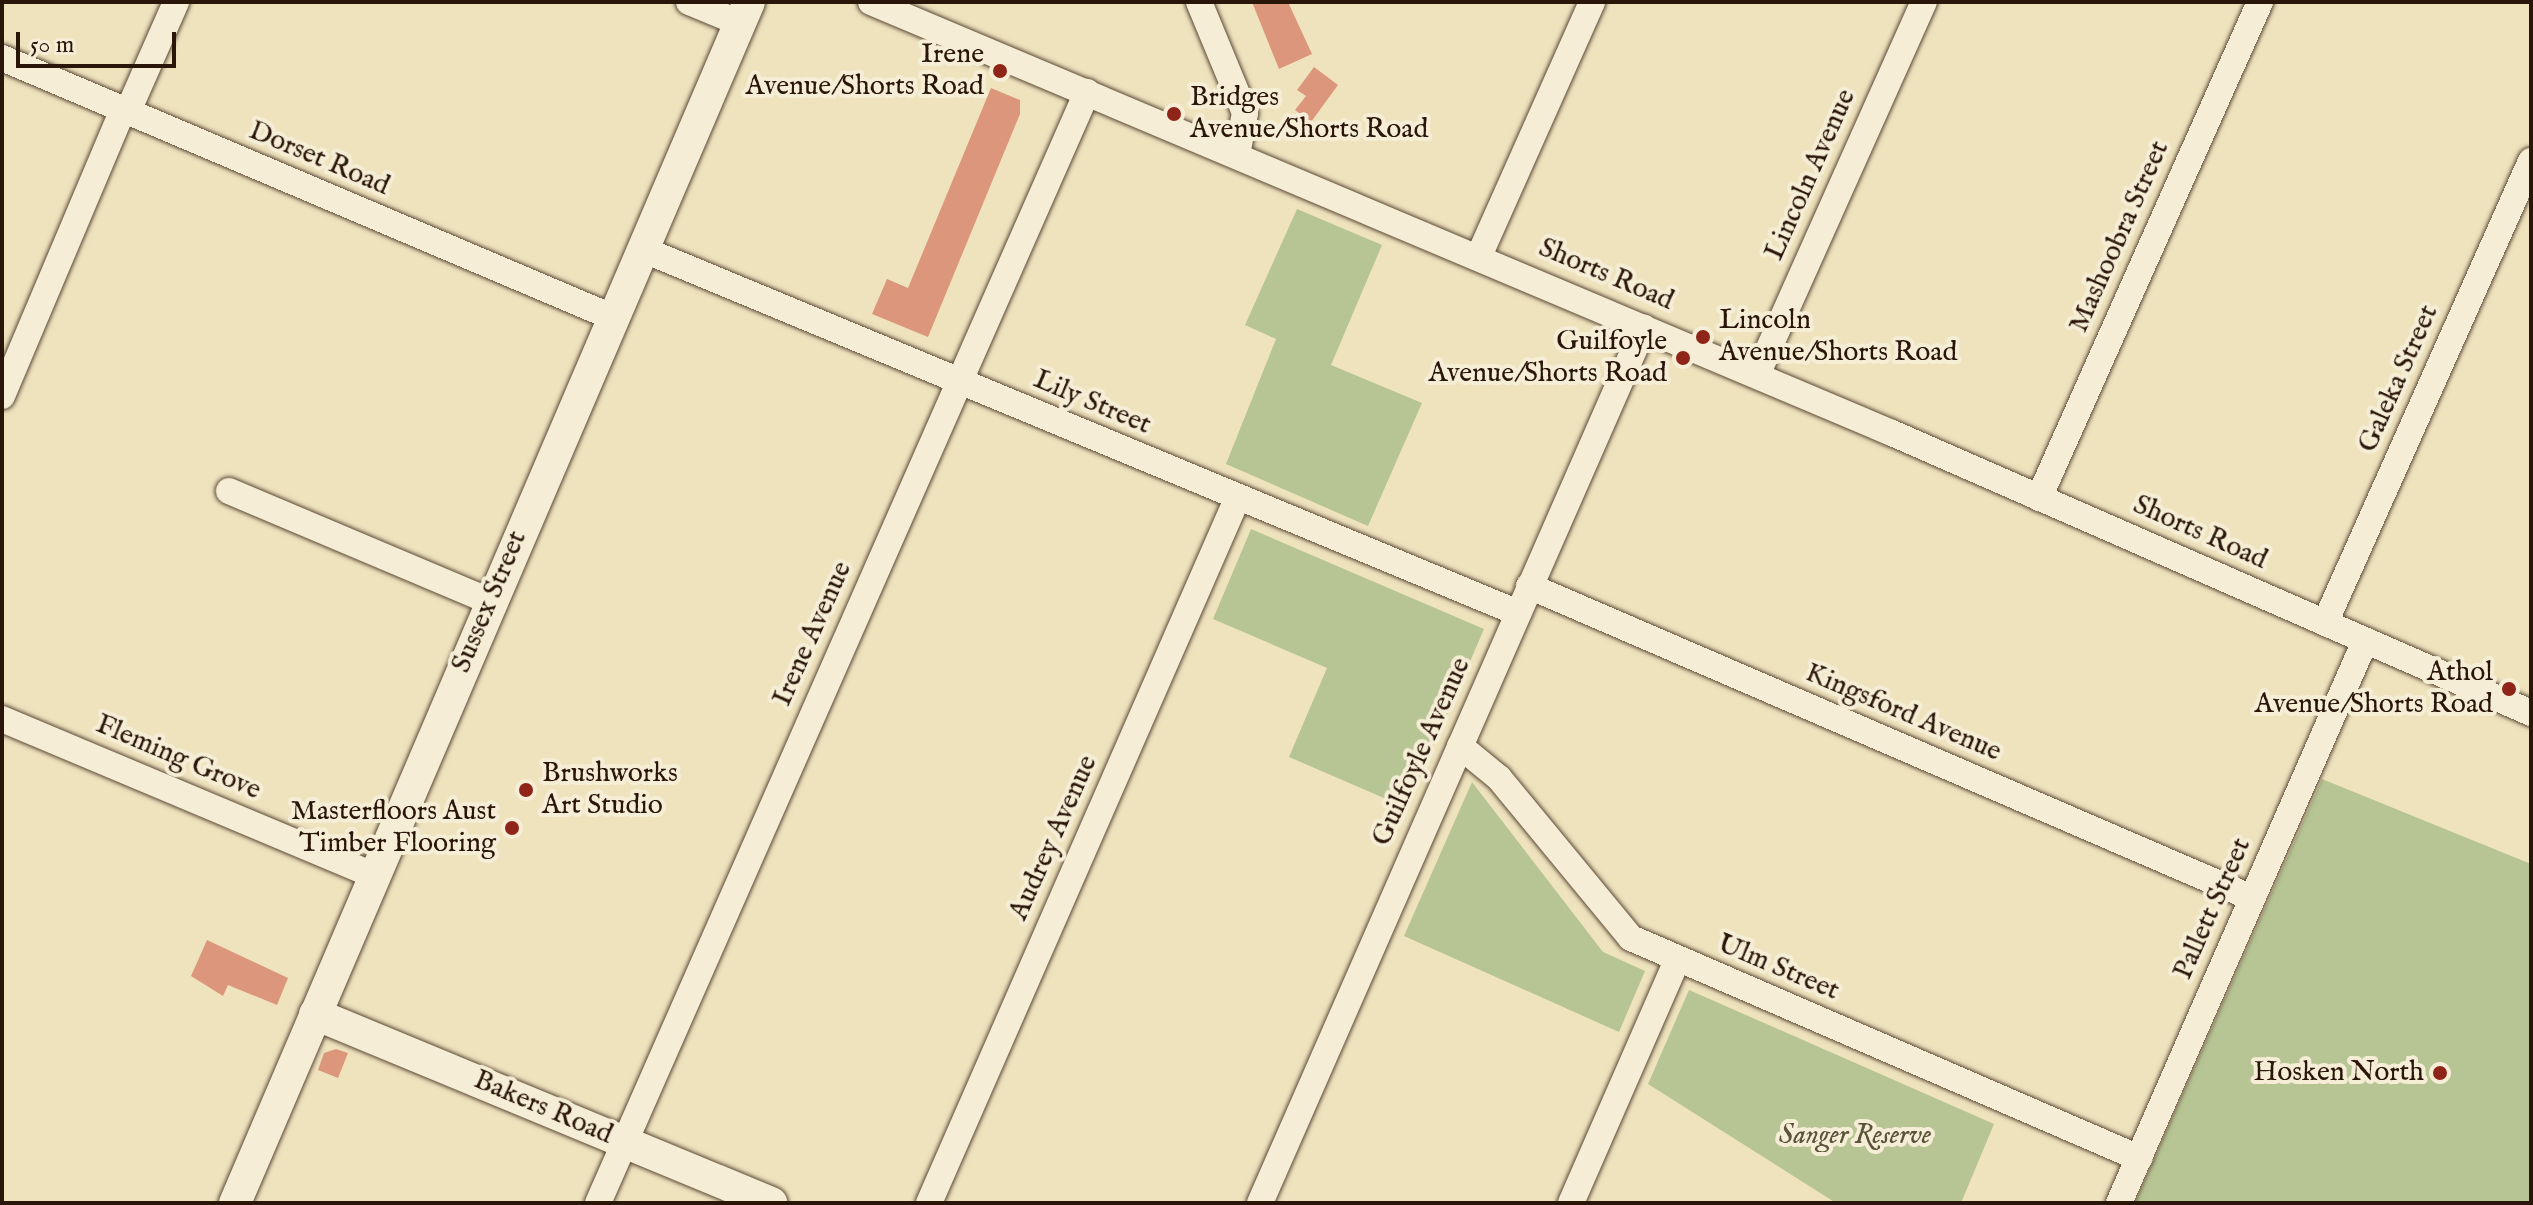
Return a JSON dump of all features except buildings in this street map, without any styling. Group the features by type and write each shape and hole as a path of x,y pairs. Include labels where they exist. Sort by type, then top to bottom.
{"street":[{"path":"2,396 176,2"},
{"path":"689,2 744,13"},
{"name":"Shorts Road","path":"871,2 1757,375 2531,713"},
{"path":"1199,2 1245,113 1237,155"},
{"path":"1479,256 1592,2"},
{"name":"Lincoln Avenue","path":"1757,375 1924,2"},
{"name":"Mashoobra Street","path":"2039,498 2260,2"},
{"name":"Sussex Street","path":"235,1203 744,13"},
{"name":"Dorset Road","path":"2,58 612,317"},
{"name":"Irene Avenue","path":"598,1203 1087,92"},
{"name":"Galeka Street","path":"2325,623 2531,161"},
{"name":"Lily Street","path":"642,249 1237,499 1518,613"},
{"name":"Guilfoyle Avenue","path":"1260,1203 1644,327"},
{"path":"229,491 490,601"},
{"name":"Audrey Avenue","path":"929,1203 1237,499"},
{"name":"Kingsford Avenue","path":"1529,586 2252,898"},
{"name":"Pallett Street","path":"2119,1203 2365,641"},
{"name":"Fleming Grove","path":"2,719 374,875"},
{"name":"Ulm Street","path":"1460,746 1499,778 1617,928 1677,960 2139,1158"},
{"path":"1571,1203 1677,960"},
{"name":"Bakers Road","path":"315,1014 771,1203"}],"green space":[{"path":"1297,209 1382,245 1331,365 1422,403 1368,526 1226,464 1276,339 1245,325"},
{"path":"1251,529 1484,629 1407,808 1289,757 1327,668 1213,619"},
{"path":"2322,779 2531,864 2531,1203 2135,1203"},
{"path":"1472,782 1603,952 1645,971 1619,1032 1404,936"},
{"name":"Sanger Reserve","path":"1689,990 1994,1124 1961,1203 1836,1203 1648,1084"}],"place":[{"name":"Irene Avenue/Shorts Road","path":"1000,71"},
{"name":"Bridges Avenue/Shorts Road","path":"1174,114"},
{"name":"Lincoln Avenue/Shorts Road","path":"1703,337"},
{"name":"Guilfoyle Avenue/Shorts Road","path":"1683,358"},
{"name":"Athol Avenue/Shorts Road","path":"2509,689"},
{"name":"Brushworks Art Studio","path":"526,790"},
{"name":"Masterfloors Aust Timber Flooring","path":"512,828"},
{"name":"Hosken North","path":"2440,1073"}]}
